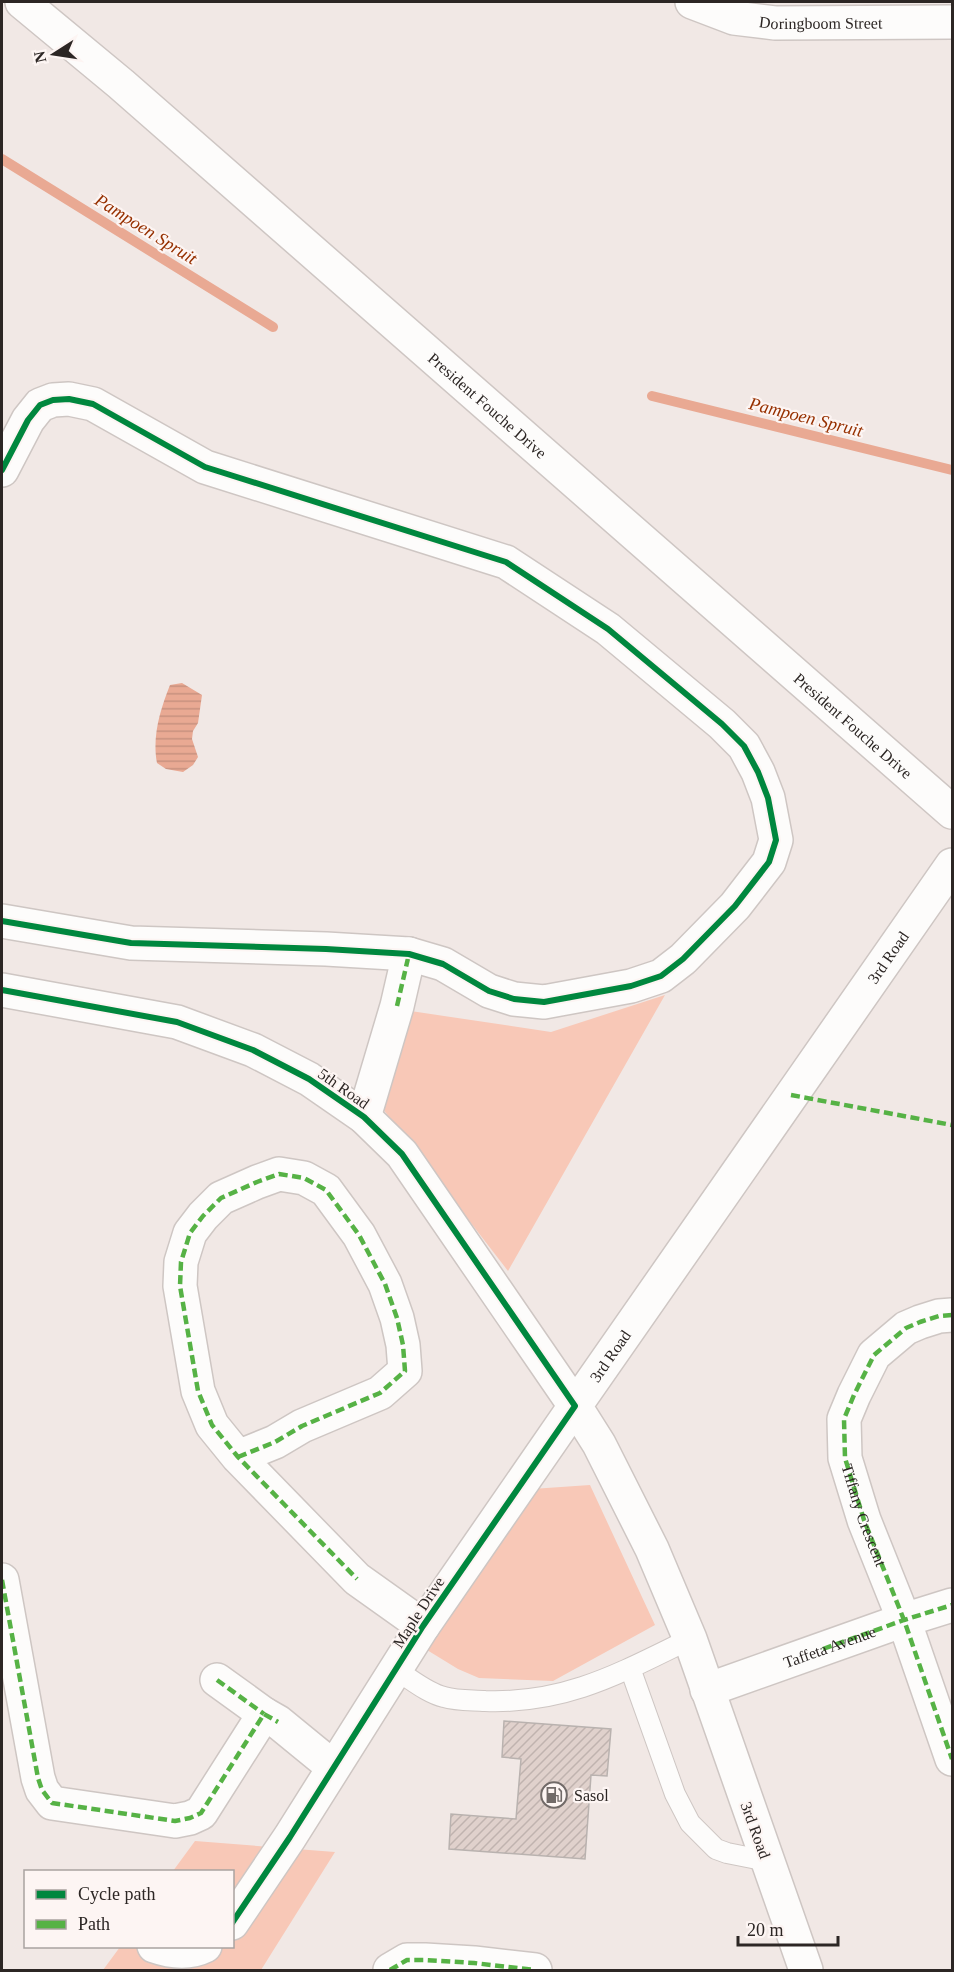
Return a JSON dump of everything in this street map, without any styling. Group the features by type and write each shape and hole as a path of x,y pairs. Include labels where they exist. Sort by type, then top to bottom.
{"street":[{"name":"President Fouche Drive","path":"22,2 121,84 952,812"},
{"name":"Doringboom Street","path":"692,2 734,18 775,23 952,22"},
{"path":"2,470 28,420 40,405 53,400 69,399 93,404 205,466 506,562 608,629 722,724 744,746 758,772 768,798 776,840 769,862 735,906 683,959 660,976 631,986 544,1002 514,999 489,991 443,964 409,954 131,943 2,921"},
{"name":"3rd Road","path":"806,1971 690,1639 652,1549 599,1444 575,1406 952,865"},
{"path":"364,1117 391,1027 409,954"},
{"name":"5th Road","path":"2,990 177,1022 253,1050 309,1078 364,1117 402,1154 575,1406"},
{"path":"238,1457 275,1442 302,1426 380,1393 405,1371 403,1345 397,1318 385,1284 359,1235 326,1190 304,1178 279,1174 221,1198 202,1216 190,1233 181,1262 180,1286 198,1391 212,1425 238,1457 357,1579 423,1626"},
{"name":"Tiffany Crescent","path":"952,1315 939,1316 906,1328 874,1355 844,1419 845,1458 861,1510 904,1620 952,1759"},
{"name":"Maple Drive","path":"234,1920 290,1837 423,1626 575,1406"},
{"path":"2,1581 38,1778 42,1790 52,1803 175,1821 190,1818 201,1813 264,1714"},
{"name":"Taffeta Avenue","path":"707,1690 952,1605"},
{"path":"217,1680 278,1722 333,1767"},
{"path":"159,1948 180,1952 202,1948"},
{"path":"390,1971 407,1960 535,1971"}],"lane":[{"path":"396,1670 431,1692 444,1697 461,1700 506,1701 548,1697 598,1683 690,1639"},
{"path":"630,1668 675,1794 690,1823 716,1849 767,1861"}],"shaded area":[{"path":"182,683 202,695 198,723 193,731 192,739 198,757 193,765 183,772 166,769 157,763 156,753 156,733 170,685"},
{"path":"665,995 508,1271 376,1100 404,1010 551,1032"},
{"path":"590,1485 655,1625 553,1681 479,1678 458,1669 427,1650 532,1489"},
{"path":"195,1841 335,1852 261,1970 103,1970 119,1948 234,1948 234,1870 174,1870"}],"building":[{"name":"Sasol","path":"504,1721 611,1729 607,1776 591,1775 585,1859 449,1849 451,1814 516,1819 521,1759 502,1757"}],"waterway":[{"name":"Pampoen Spruit","path":"2,159 273,327"},
{"name":"Pampoen Spruit","path":"652,396 952,470"}],"marked path":[{"path":"397,1006 409,954"},
{"path":"791,1095 952,1125"},
{"path":"238,1457 275,1442 302,1426 380,1393 405,1371 403,1345 397,1318 385,1284 359,1235 326,1190 304,1178 279,1174 221,1198 190,1233 181,1262 180,1286 198,1391 212,1425 238,1457 357,1579"},
{"path":"952,1315 939,1316 906,1328 874,1355 844,1419 845,1458 864,1520 904,1620 952,1759"},
{"path":"2,1580 38,1778 42,1790 52,1803 175,1821 190,1818 201,1813 264,1714 278,1722"},
{"path":"823,1649 952,1605"},
{"path":"217,1680 264,1714"},
{"path":"390,1970 407,1960 474,1963 535,1970"}],"cycle path":[{"path":"2,470 28,420 40,405 53,400 69,399 93,404 205,467 506,562 608,629 722,724 744,746 758,772 768,798 776,840 769,862 735,906 683,959 661,976 631,986 544,1002 514,999 489,991 443,964 409,954 131,943 2,921"},
{"path":"2,990 177,1022 253,1050 309,1079 364,1117 402,1154 575,1406 423,1626 290,1837 234,1920"}],"place":[{"name":"Sasol","path":"554,1795"}]}
